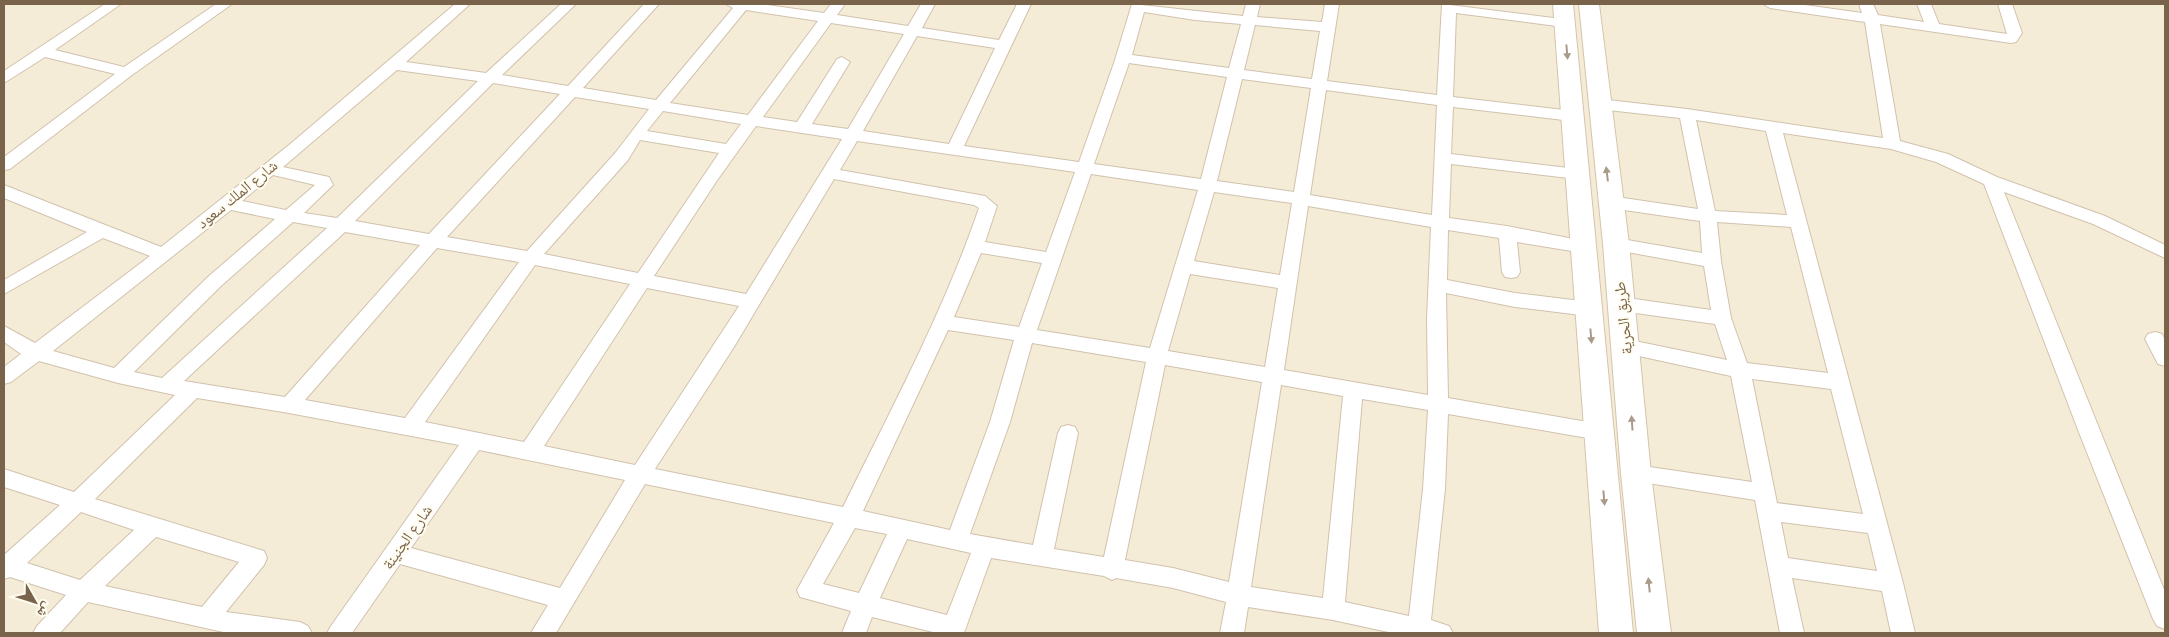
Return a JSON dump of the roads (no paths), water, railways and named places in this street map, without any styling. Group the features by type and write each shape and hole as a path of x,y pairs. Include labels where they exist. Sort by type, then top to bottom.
{"main road":[{"name":"طريق الحرية","path":"1589,4 1616,244 1636,474 1654,633"},
{"name":"طريق الحرية","path":"1563,13 1616,633"}],"street":[{"path":"4,78 114,4"},
{"path":"4,165 127,72 224,4"},
{"name":"شارع الملك سعود","path":"4,377 268,169 394,65 463,4"},
{"path":"166,386 341,225 490,78 569,4"},
{"path":"289,405 433,240 652,4"},
{"path":"410,427 531,258 622,156 636,134 739,4 1004,45"},
{"path":"530,450 712,175 754,121 838,4"},
{"path":"543,633 566,600 639,476 751,302 928,4"},
{"path":"955,148 1024,4"},
{"path":"1112,570 1157,356 1207,187 1253,4"},
{"path":"1232,633 1332,4"},
{"path":"1770,4 2011,38 2015,33 2005,4"},
{"path":"1866,4 1872,19 1892,144"},
{"path":"1924,4 1933,27"},
{"path":"957,540 1000,422 1025,336 1123,58 1139,5 1195,16 1328,27"},
{"path":"1419,629 1434,489 1438,404 1436,318 1443,102 1449,6 1563,13"},
{"path":"44,52 127,72"},
{"path":"1123,58 1236,72 1443,102 1572,116"},
{"path":"802,127 842,62"},
{"path":"394,65 490,78 754,121 955,148 1207,187 1302,199 1440,223 1507,232 1584,247"},
{"path":"1599,104 1687,114 1892,144 1942,158 1991,181 2099,220 2165,252"},
{"path":"1687,114 1708,216 1712,261 1722,318 1740,370 1792,633"},
{"path":"1773,127 1904,633"},
{"path":"636,134 731,150"},
{"path":"1441,158 1577,174"},
{"path":"118,376 215,281 322,189 325,183 268,169"},
{"path":"829,172 983,201 989,209 942,322 849,518 808,590 866,603 953,630 984,547"},
{"path":"1991,181 2090,436 2165,619"},
{"path":"4,191 101,232 162,254"},
{"path":"1610,202 1708,216 1797,222"},
{"path":"226,203 289,216 531,258 751,302"},
{"path":"4,288 101,232"},
{"path":"1507,232 1511,272"},
{"path":"1616,244 1712,261"},
{"path":"975,246 1052,259"},
{"path":"1183,266 1287,283"},
{"path":"1438,285 1515,300 1589,309"},
{"path":"1620,304 1722,318"},
{"path":"942,322 1157,356 1599,432"},
{"path":"4,333 35,353 118,376 192,391 289,405 530,450 639,476 901,528 984,547 1112,570 1173,578 1239,594 1333,610 1441,633"},
{"path":"2155,339 2165,359"},
{"path":"1625,346 1740,370 1839,382"},
{"path":"5,566 77,503 192,391"},
{"path":"1333,610 1354,391"},
{"path":"1041,557 1068,433"},
{"name":"شارع الجنينة","path":"339,633 474,441"},
{"path":"1636,474 1877,525"},
{"path":"4,478 152,527 256,558 215,625"},
{"path":"46,633 84,591 152,527"},
{"path":"854,633 901,528"},
{"path":"396,553 566,600"},
{"path":"5,566 84,591 215,625 300,633"},
{"path":"1778,566 1892,584"}]}
